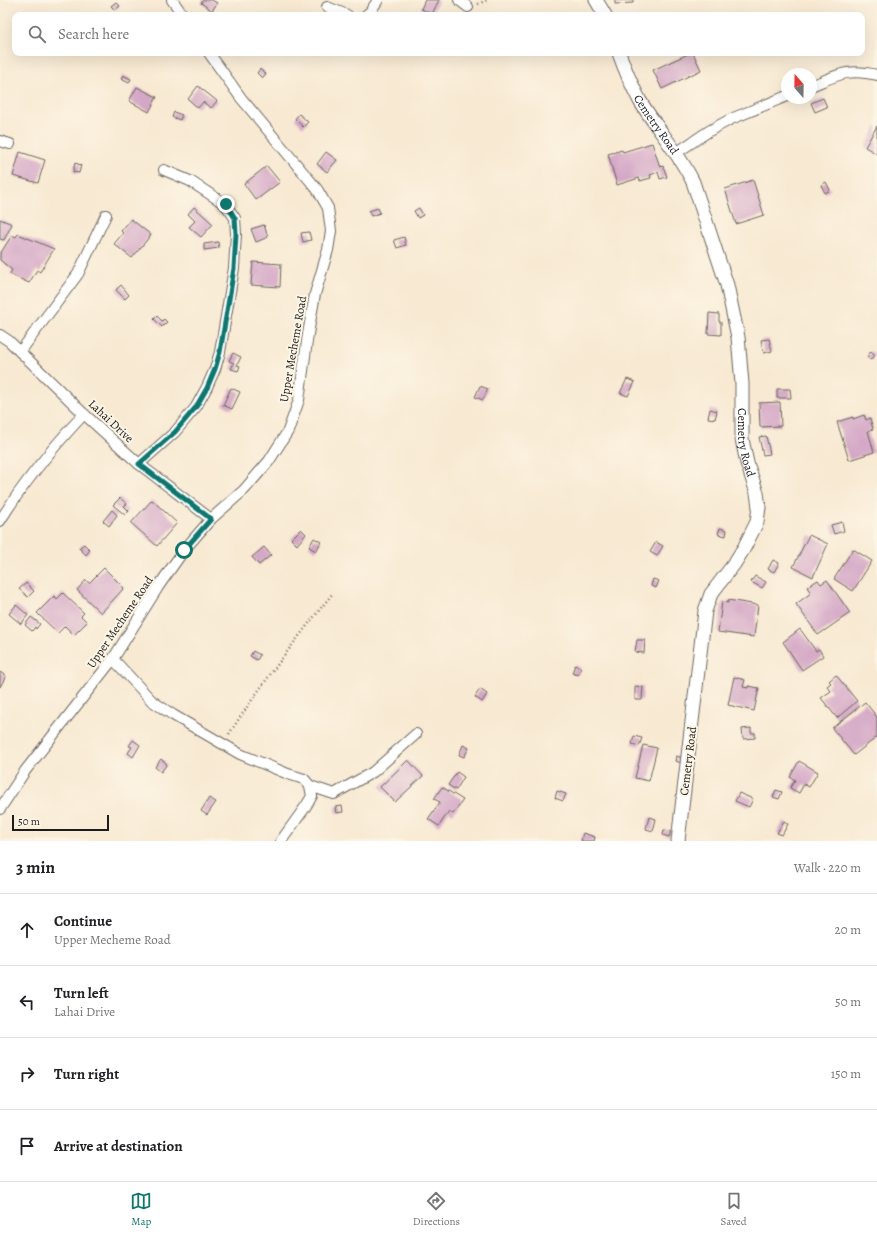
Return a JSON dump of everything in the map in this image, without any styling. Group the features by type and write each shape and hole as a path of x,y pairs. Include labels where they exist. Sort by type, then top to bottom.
{"street":[{"path":"172,0 181,12"},
{"path":"370,12 378,0"},
{"path":"460,0 468,7"},
{"path":"596,0 603,12"},
{"path":"327,7 340,12"},
{"name":"Upper Mecheme Road","path":"0,809 25,772 113,659 184,550 211,519 244,490 269,461 288,431 299,400 315,294 328,250 331,231 328,208 317,188 241,98 211,56"},
{"name":"Cemetry Road","path":"620,56 641,102 685,166 693,182 727,285 738,337 742,384 742,439 746,463 757,493 759,507 757,522 744,548 734,564 711,594 705,611 678,841"},
{"path":"817,83 842,73 860,71 877,75"},
{"path":"676,153 709,131 731,119 781,98"},
{"path":"0,141 10,144"},
{"path":"139,464 175,432 196,407 207,388 220,352 234,261 236,234 235,218 226,204 190,181 164,170"},
{"path":"20,352 78,274 106,215"},
{"name":"Lahai Drive","path":"0,335 9,341 84,414 139,464 211,519"},
{"path":"0,521 16,495 59,440 84,414"},
{"path":"113,659 152,701 173,715 240,754 304,779 310,786 312,796 281,841"},
{"path":"310,786 334,794 373,772 416,734"}],"path":[{"path":"223,743 250,701 288,648 333,593"}],"building":[{"path":"203,0 212,0 217,3 212,11 201,3"},
{"path":"425,0 439,0 433,12 428,12 421,9"},
{"path":"615,0 633,0 633,3 615,4"},
{"path":"116,2 120,6 115,10 111,6"},
{"path":"683,56 694,56 701,70 662,89 653,70"},
{"path":"260,69 266,74 262,78 257,73"},
{"path":"123,75 131,79 129,83 121,79"},
{"path":"198,86 217,101 211,108 203,102 198,108 188,99"},
{"path":"137,87 157,97 149,112 129,101"},
{"path":"823,98 827,107 815,112 811,104 817,104 817,100"},
{"path":"174,112 182,115 180,120 172,117"},
{"path":"299,114 308,122 303,127 295,119"},
{"path":"877,126 877,154 865,147"},
{"path":"652,143 660,167 663,166 667,177 660,179 658,172 650,175 651,178 640,181 639,178 617,185 608,154 622,150 623,152"},
{"path":"20,152 45,160 38,183 13,176"},
{"path":"326,152 337,160 327,172 317,164"},
{"path":"75,163 81,165 79,173 73,172"},
{"path":"267,166 280,182 256,200 244,184"},
{"path":"753,180 764,215 736,224 725,189"},
{"path":"826,182 830,190 825,193 821,185"},
{"path":"194,207 213,224 201,237 189,227 195,221 188,214"},
{"path":"378,208 380,213 371,216 369,211"},
{"path":"419,208 423,215 418,218 414,211"},
{"path":"0,219 12,224 4,240 0,239"},
{"path":"131,219 151,235 132,258 114,244 123,233 121,231"},
{"path":"264,225 268,237 256,242 251,229"},
{"path":"309,232 311,240 303,242 301,233"},
{"path":"18,234 54,249 40,272 37,270 29,283 10,274 12,270 0,260 0,254 12,235 16,237"},
{"path":"404,237 406,245 397,248 394,240"},
{"path":"218,242 219,248 204,250 204,244"},
{"path":"253,262 281,264 280,287 251,285"},
{"path":"121,285 129,295 125,299 116,290"},
{"path":"709,313 719,314 719,322 721,322 721,335 708,334"},
{"path":"157,316 162,321 164,319 167,322 162,327 154,319"},
{"path":"769,339 772,351 764,353 761,340"},
{"path":"871,351 875,355 871,360 867,357"},
{"path":"233,353 241,357 237,365 240,366 238,371 231,369 234,363 229,361"},
{"path":"627,379 635,382 628,396 620,393"},
{"path":"480,386 488,389 483,400 475,397"},
{"path":"231,388 240,392 232,409 223,405"},
{"path":"777,389 790,389 791,398 777,398"},
{"path":"780,402 781,426 760,427 759,403"},
{"path":"710,409 717,411 715,419 708,418"},
{"path":"864,415 866,420 870,418 873,429 868,431 874,452 849,460 837,422"},
{"path":"766,436 770,454 763,455 759,437"},
{"path":"120,498 127,504 124,506 129,511 125,515 113,505"},
{"path":"152,500 177,523 157,546 131,523"},
{"path":"112,510 117,515 109,526 103,521"},
{"path":"842,522 844,531 834,534 831,525"},
{"path":"720,528 727,530 726,536 718,534"},
{"path":"301,529 306,534 297,545 291,539"},
{"path":"809,535 828,544 813,577 793,567"},
{"path":"314,538 321,542 316,551 309,547"},
{"path":"656,542 663,546 657,556 650,552"},
{"path":"84,544 90,550 86,555 79,548"},
{"path":"264,547 271,555 259,565 252,557"},
{"path":"853,549 872,561 853,591 834,579"},
{"path":"773,560 779,563 774,572 768,569"},
{"path":"104,568 124,588 101,613 77,590 86,580 89,583"},
{"path":"755,576 766,582 762,588 751,582"},
{"path":"653,579 659,581 656,588 651,586"},
{"path":"818,580 821,584 827,580 850,613 818,635 796,604 811,593 807,587"},
{"path":"26,583 34,591 28,597 19,589"},
{"path":"63,593 84,613 81,616 87,622 74,635 65,626 58,633 37,613 54,596 57,599"},
{"path":"728,600 758,605 754,637 718,632 722,602 728,603"},
{"path":"16,605 28,615 21,624 9,614"},
{"path":"31,617 40,624 32,631 25,625"},
{"path":"800,629 816,651 819,649 823,656 802,670 783,642"},
{"path":"637,640 645,640 644,653 635,652"},
{"path":"253,651 260,655 257,660 250,656"},
{"path":"575,665 581,668 578,675 572,673"},
{"path":"0,672 6,676 0,687"},
{"path":"836,675 857,701 837,718 821,698 831,691 827,686 831,683 829,681"},
{"path":"734,677 745,680 743,687 748,688 748,686 759,688 754,711 728,705"},
{"path":"635,686 643,687 642,700 635,700"},
{"path":"480,689 487,694 482,702 475,697"},
{"path":"865,702 877,717 877,737 854,755 832,728"},
{"path":"751,728 751,733 755,733 755,738 743,739 742,729"},
{"path":"634,736 642,738 639,746 632,744"},
{"path":"133,740 140,745 133,757 128,753 132,747 129,746"},
{"path":"463,745 469,748 464,757 459,755"},
{"path":"643,745 657,748 649,781 635,778"},
{"path":"676,756 683,758 682,763 675,761"},
{"path":"161,759 167,764 161,772 155,767"},
{"path":"408,760 423,776 395,802 380,787"},
{"path":"799,761 818,772 809,787 804,784 799,793 790,788 795,780 790,777"},
{"path":"457,772 464,777 456,790 448,785"},
{"path":"442,787 463,800 453,814 449,811 439,826 428,819 440,802 434,799"},
{"path":"776,790 782,792 779,799 773,797"},
{"path":"557,791 566,794 563,801 555,798"},
{"path":"739,793 753,799 749,807 735,801"},
{"path":"209,798 216,802 207,815 201,811"},
{"path":"342,806 343,812 336,813 335,807"},
{"path":"649,817 656,819 653,831 646,829"},
{"path":"784,821 788,824 782,835 777,833"},
{"path":"664,830 671,831 669,837 663,835"},
{"path":"583,833 595,837 594,841 581,841"}],"route":[{"path":"184,550 211,519 139,464 175,432 196,407 207,388 215,369 224,331 234,268 236,234 235,218 226,204"}]}
